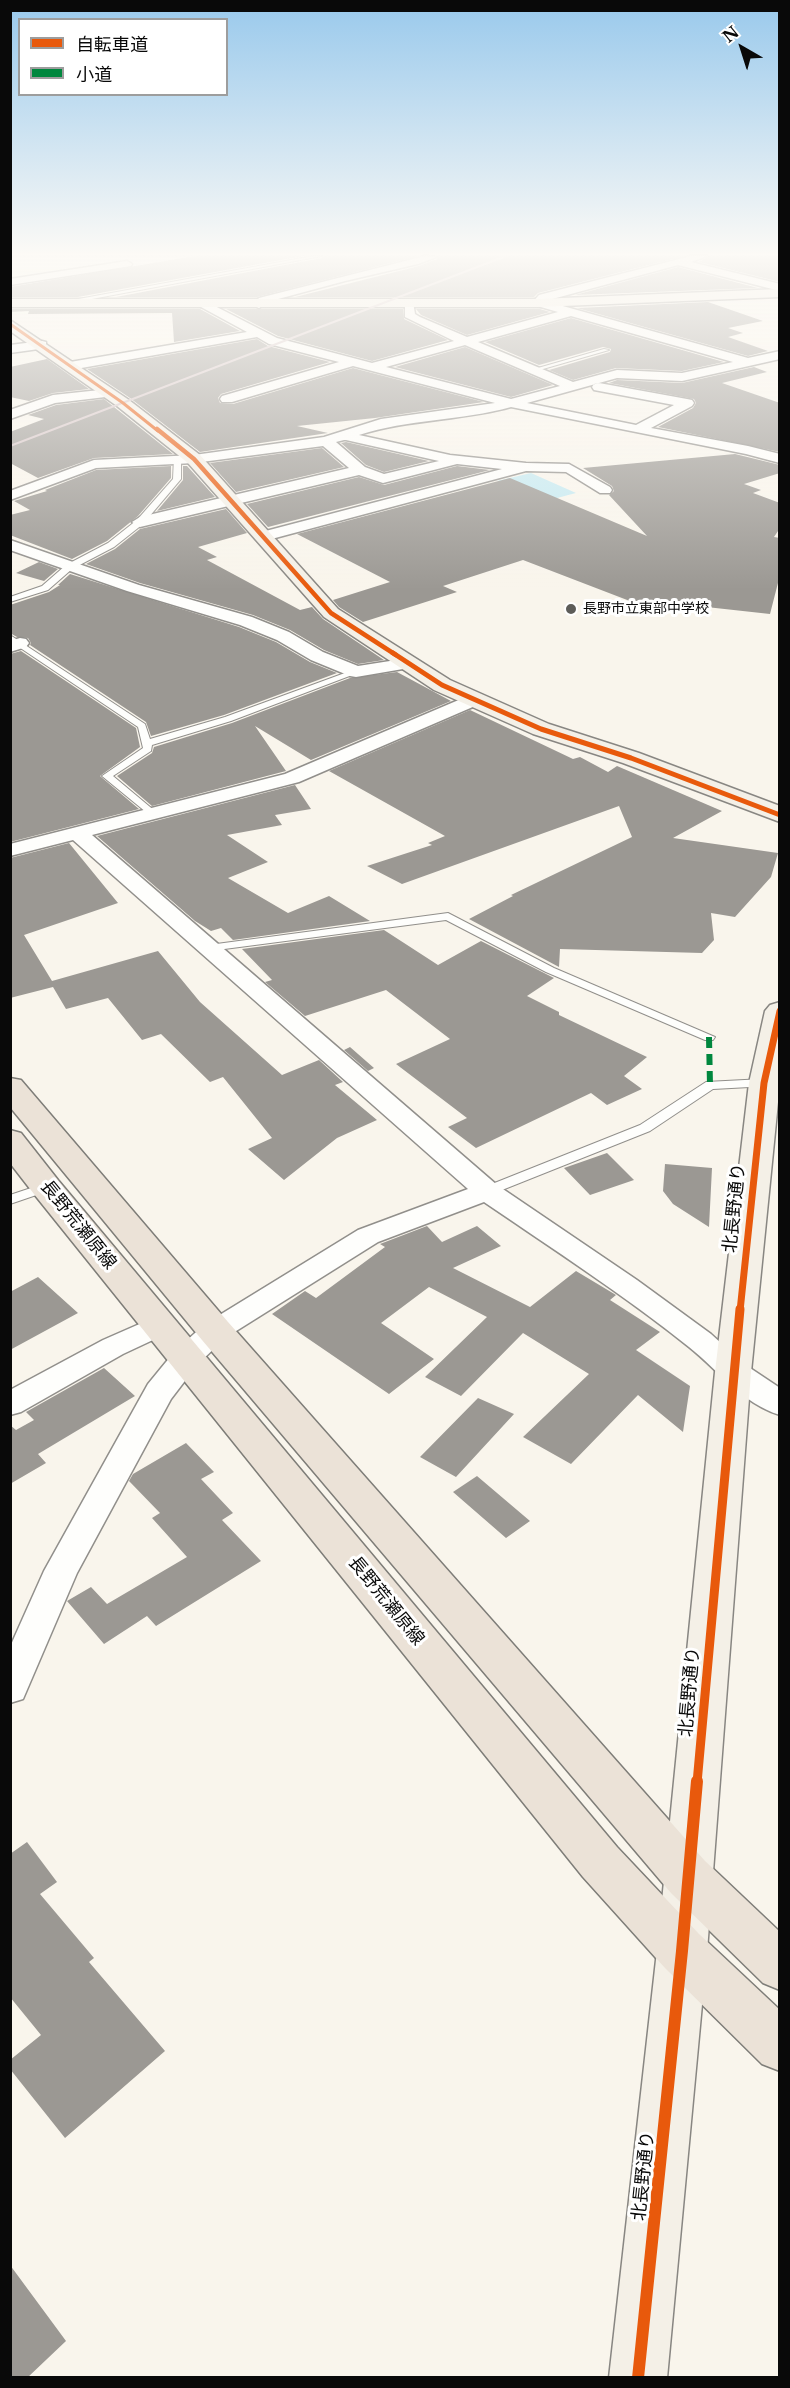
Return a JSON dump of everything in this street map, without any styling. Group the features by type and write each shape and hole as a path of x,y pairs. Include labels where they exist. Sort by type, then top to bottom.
{"main road":[{"path":"10,1087 215,1331 688,1877 780,1966"},
{"name":"長野荒瀬原線","path":"10,1140 28,1193 160,1325 592,1852 682,1951 780,2046"}],"street":[{"path":"72,367 109,393 232,500 332,613 442,685 541,729 631,758 780,814"},
{"path":"227,399 334,367"},
{"path":"376,367 510,403 748,450 780,459"},
{"path":"528,367 576,385 687,403 638,430"},
{"path":"10,496 94,464 185,460 326,441 381,423 493,408 617,374 682,376 721,367"},
{"path":"763,367 768,369"},
{"path":"10,415 53,399 109,393"},
{"path":"346,436 461,460 526,467 569,468 605,490"},
{"path":"326,441 360,470 383,479 461,460"},
{"path":"264,536 526,467"},
{"path":"140,522 360,470"},
{"path":"10,545 69,567 246,621 283,636 317,656 356,672 409,663"},
{"path":"10,850 292,778 475,699"},
{"path":"78,834 487,1191 627,1287 701,1341 733,1372 780,1404"},
{"name":"北長野通り","path":"639,2378 682,1951 733,1372 780,1011"},
{"path":"10,1688 61,1571 159,1392 186,1358 215,1331 368,1236 487,1191"},
{"path":"10,1404 113,1347 160,1325"}],"lane":[{"path":"534,370 543,367"},
{"path":"10,600 45,588 69,567 111,545 140,522 177,479 185,460"},
{"path":"14,642 141,726 148,748 107,776 152,814"},
{"path":"147,743 228,719 356,672"},
{"path":"209,948 448,916 550,970 709,1037"},
{"path":"487,1191 553,1162 645,1128 710,1085 773,1068"}],"water":[{"path":"531,473 576,493 542,502 497,481"}],"building":[{"path":"10,367 59,367 89,389 53,393 29,401 10,397"},
{"path":"311,367 221,394 218,398 220,403 233,404 353,368 484,402 375,418 297,426 328,433 200,452 130,398 87,369"},
{"path":"397,367 512,367 553,385 511,397"},
{"path":"558,367 699,367 682,371 616,368 573,380 549,370"},
{"path":"752,367 767,372 722,383 780,403 780,452 658,427 693,408 696,403 694,399 609,383 617,380 682,383"},
{"path":"104,399 173,454 94,458 38,478 10,463 10,432 44,419 28,415 56,405"},
{"path":"346,442 429,461 384,472 366,465 341,443"},
{"path":"322,448 344,467 236,492 210,463"},
{"path":"735,454 780,465 780,473 744,484 761,490 753,493 780,503 780,528 774,537 780,538 779,579 770,614 661,602 648,608 523,560 443,586 457,592 363,622 339,607 333,600 390,582 297,534 510,478 647,536 609,495 614,491 612,486 583,468"},
{"path":"171,466 171,478 138,516 107,541 72,559 10,535 10,515 30,510 14,501 47,491 45,490 96,470"},
{"path":"183,466 187,466 215,497 157,511 183,480"},
{"path":"457,466 490,470 268,527 247,504 359,477 384,485"},
{"path":"226,509 247,533 198,547 217,557 207,560 300,610 312,607 323,619 384,660 358,664 324,650 290,630 253,615 140,583 86,564 115,549 140,529"},
{"path":"39,562 58,569 44,581 16,573"},
{"path":"70,574 239,627 276,642 310,662 337,673 224,715 151,736 146,722 30,645 28,638 17,637 10,633 10,605 49,592 60,585 58,585"},
{"path":"21,651 136,728 140,747 100,776 139,809 10,842 10,654"},
{"path":"397,672 451,701 311,760 255,726 286,771 152,806 117,776 152,753 154,747 232,723 350,678"},
{"path":"470,710 573,759 580,757 608,772 617,766 722,811 673,838 778,853 771,877 735,917 711,913 714,940 702,953 560,949 559,967 469,919 513,896 511,895 632,837 619,806 402,884 367,866 432,845 428,843 445,836 329,771"},
{"path":"295,785 311,809 275,815 282,825 227,835 268,862 228,878 288,913 329,896 370,921 233,940 221,928 211,931 195,921 97,836"},
{"path":"69,843 118,903 24,935 52,981 158,951 200,1002 282,1075 319,1060 343,1082 335,1085 377,1120 337,1138 284,1180 248,1149 272,1138 223,1077 210,1082 161,1034 142,1040 108,998 66,1009 53,987 10,998 10,858"},
{"path":"384,930 438,965 481,941 554,978 527,996 559,1012 559,1015 647,1057 624,1076 642,1089 607,1105 591,1093 476,1148 448,1127 467,1118 396,1064 450,1039 386,990 305,1016 265,982 272,980 242,949"},
{"path":"350,1047 374,1068 368,1071 344,1050"},
{"path":"607,1153 634,1180 590,1195 564,1168"},
{"path":"665,1164 712,1168 709,1227 673,1204 663,1191"},
{"path":"427,1226 442,1242 477,1226 501,1246 453,1268 530,1307 576,1271 616,1295 610,1300 660,1332 636,1350 690,1386 683,1432 638,1395 571,1464 523,1437 589,1374 523,1333 461,1396 425,1377 487,1317 429,1287 381,1323 434,1359 389,1394 272,1314 305,1291 316,1298 385,1247 380,1244"},
{"path":"38,1277 78,1313 10,1350 10,1292"},
{"path":"104,1368 135,1396 38,1454 46,1463 10,1484 10,1425 16,1430 34,1420 26,1412"},
{"path":"478,1398 514,1414 456,1477 420,1457"},
{"path":"186,1443 214,1472 201,1479 233,1513 222,1520 261,1561 156,1626 147,1616 104,1644 67,1601 91,1587 107,1604 187,1557 152,1518 160,1513 129,1481 133,1474"},
{"path":"477,1476 530,1521 506,1538 453,1492"},
{"path":"27,1842 57,1882 40,1894 94,1958 89,1962 165,2051 65,2138 10,2069 10,2060 41,2035 10,1997 10,1854"},
{"path":"10,2265 66,2341 27,2378 10,2378"}],"railway":[{"path":"10,446 215,367"}],"marked path":[{"path":"709,1037 710,1085"}],"cycle path":[{"path":"72,367 123,403 194,459 331,613 442,685 541,729 631,758 780,815"},
{"path":"638,2378 682,1951 733,1372 764,1083 780,1011"}],"place":[{"name":"長野市立東部中学校","path":"571,609"}]}
